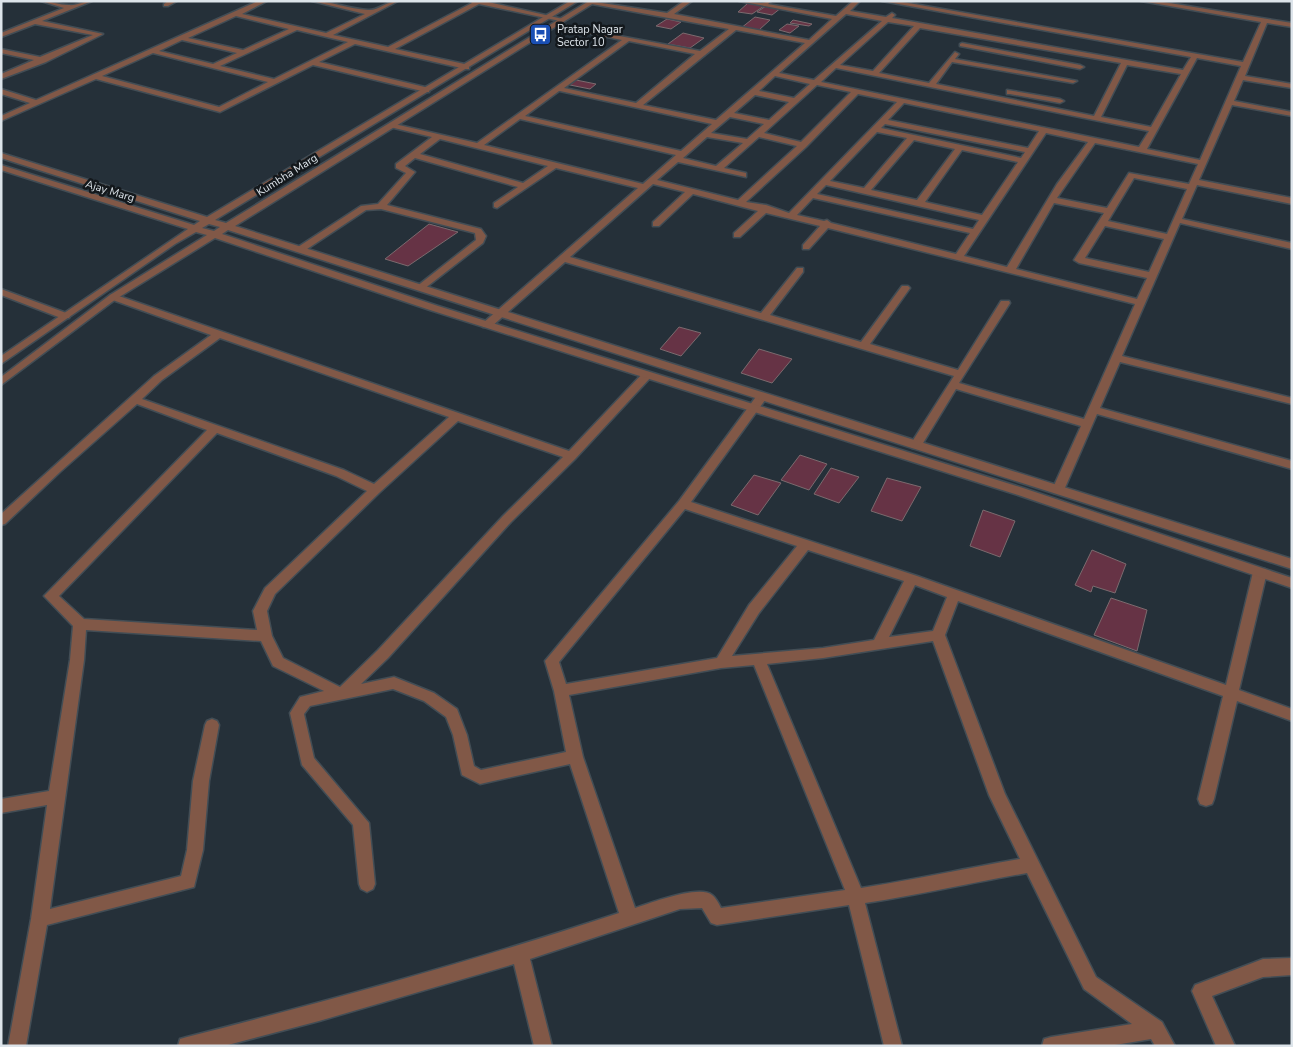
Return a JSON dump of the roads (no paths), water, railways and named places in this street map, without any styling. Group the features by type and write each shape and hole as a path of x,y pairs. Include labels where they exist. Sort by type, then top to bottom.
{"street":[{"path":"44,1 71,8"},
{"path":"1,35 89,1"},
{"path":"166,5 174,1"},
{"path":"1,120 264,1"},
{"path":"315,1 333,3 371,13"},
{"path":"327,35 395,1"},
{"name":"Kumbha Marg","path":"1,361 195,229 575,1"},
{"path":"668,15 689,1"},
{"path":"742,1 842,15 888,19 969,34 1028,36 1195,56 1246,65"},
{"path":"486,325 857,1"},
{"path":"884,1 1028,36 1087,55 1186,73"},
{"path":"1144,1 1292,25"},
{"path":"389,49 475,2 550,17 561,22 627,39 701,53"},
{"path":"593,2 810,42"},
{"name":"Kumbha Marg","path":"1,382 113,298 213,234 229,226 593,2"},
{"path":"718,169 818,83 903,5"},
{"path":"235,14 466,66"},
{"path":"1058,490 1265,21"},
{"path":"1,77 100,34 35,22"},
{"path":"875,74 920,24"},
{"path":"214,66 296,28"},
{"path":"638,105 734,28"},
{"path":"931,85 969,34"},
{"path":"181,38 244,52"},
{"path":"478,146 560,89 627,39"},
{"path":"96,77 220,110 355,41"},
{"path":"962,45 1080,67"},
{"path":"1,51 43,60"},
{"path":"152,51 276,82"},
{"path":"1054,110 1087,55"},
{"path":"1142,150 1195,56"},
{"path":"951,60 1066,91"},
{"path":"1097,118 1125,62"},
{"path":"313,63 426,90"},
{"path":"836,66 931,85 976,105 1044,130 1203,163"},
{"path":"774,74 903,100 1054,110 1154,130"},
{"path":"1240,77 1292,86"},
{"path":"936,78 1066,91"},
{"path":"560,89 717,124"},
{"path":"741,202 804,145 857,91"},
{"path":"1,92 38,103"},
{"path":"753,92 797,101"},
{"path":"792,215 903,100"},
{"path":"1230,102 1292,114"},
{"path":"728,114 772,123"},
{"path":"520,116 679,156 743,175"},
{"path":"883,121 1030,151"},
{"path":"393,125 555,165 741,202 1141,303"},
{"path":"875,129 1023,161"},
{"path":"959,256 1044,130"},
{"path":"706,134 750,142"},
{"path":"759,134 804,145"},
{"path":"381,206 411,172 399,166 439,136"},
{"path":"866,191 912,137"},
{"path":"1011,269 1051,200 1092,140"},
{"path":"920,203 960,148"},
{"name":"Ajay Marg","path":"1,155 1292,564"},
{"path":"414,155 525,186"},
{"path":"497,205 555,165"},
{"name":"Ajay Marg","path":"1,168 213,234 486,325 1019,491 1292,583"},
{"path":"1153,276 1079,260 1132,175 1292,201"},
{"path":"824,182 984,218"},
{"path":"656,224 692,191"},
{"path":"812,195 976,232"},
{"path":"1051,200 1110,211"},
{"path":"301,249 364,208 381,206 478,231 481,236 480,241 421,287"},
{"path":"737,235 766,208"},
{"path":"1177,220 1292,246"},
{"path":"806,247 827,223"},
{"path":"1102,223 1170,237"},
{"path":"563,258 960,374"},
{"path":"764,317 800,270"},
{"path":"863,346 905,288"},
{"path":"1,292 65,316"},
{"path":"113,298 570,456"},
{"path":"916,445 1005,303"},
{"path":"1,521 158,378 219,334"},
{"path":"1117,358 1292,401"},
{"path":"342,694 383,654 507,519 647,375"},
{"path":"953,385 1088,424"},
{"path":"629,916 575,757 561,691 552,661 684,504 762,396"},
{"path":"135,400 340,473 375,490"},
{"path":"1094,410 1292,465"},
{"path":"342,694 278,662 265,636 260,611 270,591 375,490 456,417"},
{"path":"215,428 52,596 80,624 265,636"},
{"path":"684,504 912,579 1292,716"},
{"path":"721,663 754,609 806,543"},
{"path":"1206,800 1260,572"},
{"path":"880,644 912,579"},
{"path":"954,595 938,635 997,795 1090,983 1155,1030 1166,1046"},
{"path":"17,1046 40,919 77,660 80,624"},
{"path":"561,691 721,663 758,661 938,635"},
{"path":"758,661 855,895 893,1046"},
{"path":"367,884 362,823 307,760 297,713 305,701 394,683 429,697 452,712 460,735 467,770 480,777 575,757"},
{"path":"40,919 188,882 195,850 202,781 212,725"},
{"path":"1,806 56,797"},
{"path":"187,1046 319,1012 520,954 629,916 680,901 706,900 717,917 855,895 920,887 980,873 1030,865"},
{"path":"520,954 543,1046"},
{"path":"1226,1046 1201,991 1263,968 1292,966"},
{"path":"1051,1046 1155,1030"}],"place":[{"name":"Pratap Nagar Sector 10","path":"541,35"}]}
